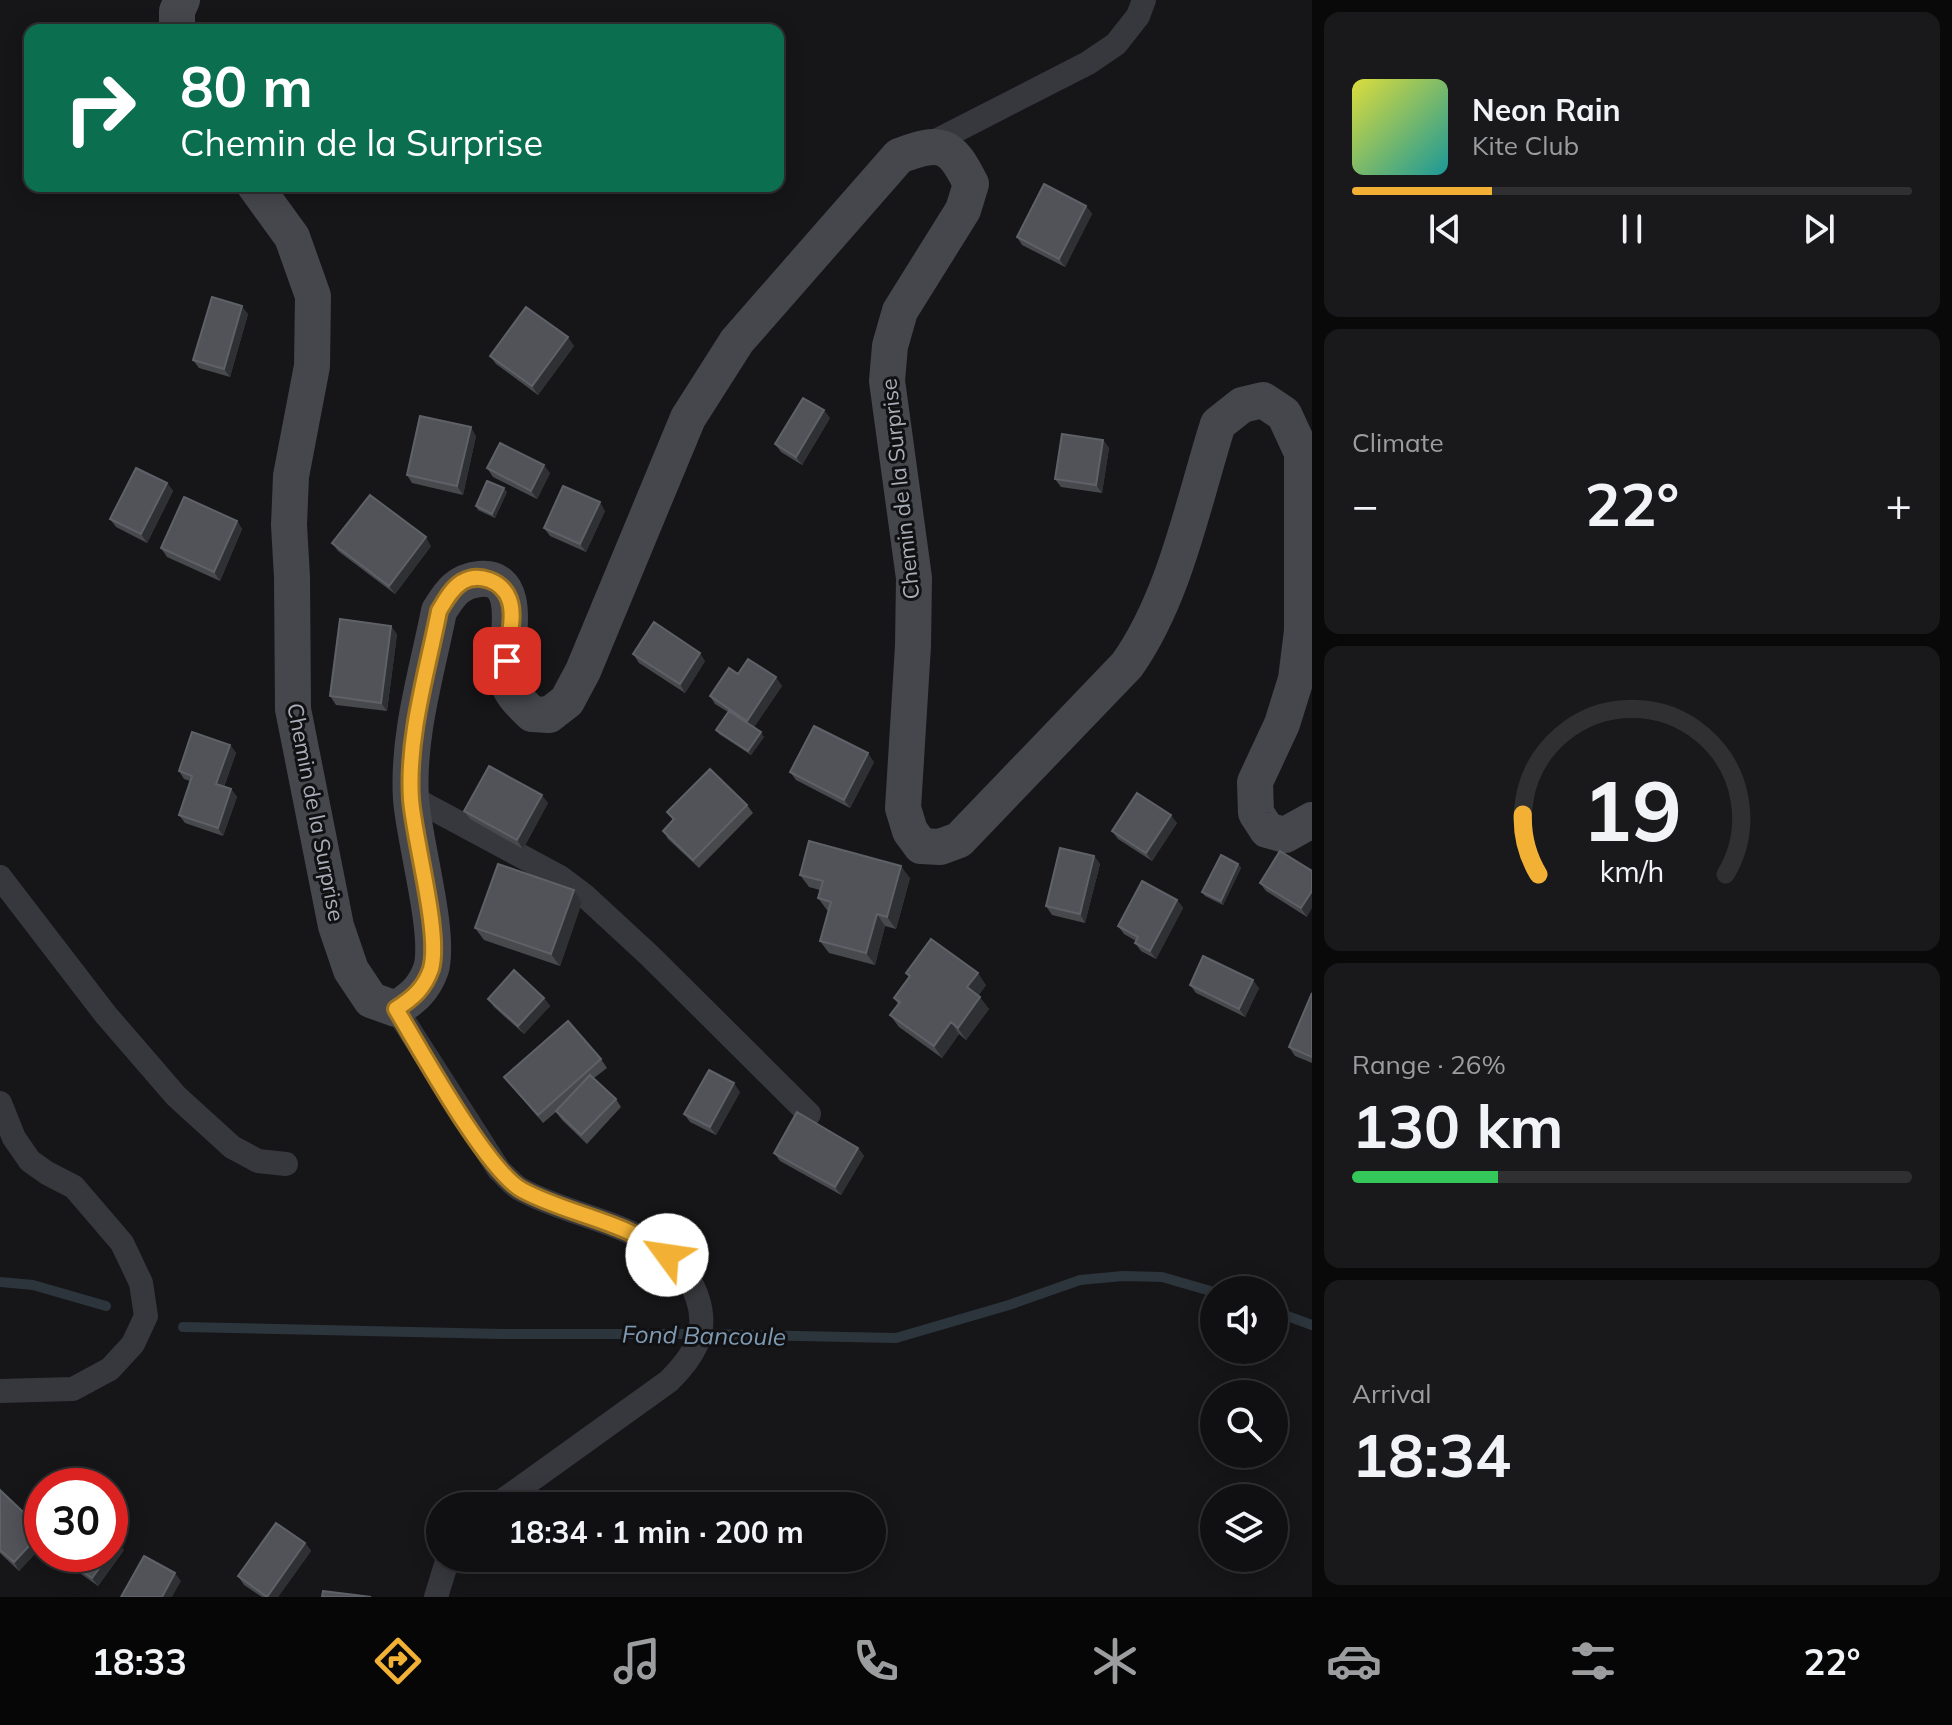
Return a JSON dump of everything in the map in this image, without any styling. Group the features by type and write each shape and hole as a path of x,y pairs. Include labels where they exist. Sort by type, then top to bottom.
{"main road":[{"path":"177,24 177,11 182,0"},
{"path":"396,1009 419,994 431,967 432,933 411,797 414,734 439,611 449,594 464,581 486,578 501,586 510,601 507,680 516,698 532,714 549,715 567,701 583,671 688,418 737,341 899,156 926,146"},
{"name":"Chemin de la Surprise","path":"926,146 946,149 958,157 971,184 963,210 900,311 889,358 887,381 914,578 903,808 910,831 921,846 940,847 959,840 1127,665 1147,637 1162,605 1218,424 1242,405 1263,400 1284,414 1302,453 1302,631 1296,679 1282,724 1255,782 1256,813 1267,830 1285,835 1312,820"},
{"name":"Chemin de la Surprise","path":"259,192 292,237 313,296 312,366 291,476 289,525 293,709 336,926 351,970 371,1000 396,1009"}],"street":[{"path":"926,146 1088,63 1116,44 1138,16 1144,0"},
{"path":"411,797 560,877 584,895 809,1114"},
{"path":"0,877 106,1015 176,1096 232,1147 258,1161 286,1164"},
{"path":"396,1009 499,1170 520,1189 655,1245 680,1265 694,1285 702,1311 699,1338 689,1361 669,1381 514,1492"},
{"path":"0,1103 14,1138 30,1161 74,1187 122,1243 141,1283 146,1316 133,1344 118,1361 110,1369 73,1389 0,1391"},
{"path":"436,1597 444,1572"}],"building":[{"path":"1044,184 1086,206 1059,259 1017,237"},
{"path":"212,297 242,306 224,369 193,360"},
{"path":"526,307 568,337 532,386 490,356"},
{"path":"803,398 824,410 796,457 775,444"},
{"path":"420,416 471,427 457,486 407,475"},
{"path":"1062,434 1103,440 1096,485 1055,479"},
{"path":"500,443 544,465 531,491 487,468"},
{"path":"136,468 167,483 141,534 110,519"},
{"path":"487,481 504,488 492,514 476,506"},
{"path":"563,486 600,502 580,544 544,528"},
{"path":"370,495 426,537 389,586 332,543"},
{"path":"184,497 237,521 214,572 161,548"},
{"path":"340,619 391,626 381,703 330,696"},
{"path":"654,622 700,653 680,684 633,654"},
{"path":"748,659 776,677 747,721 710,696 729,668 738,674"},
{"path":"729,711 761,732 748,751 716,730"},
{"path":"814,726 868,753 844,800 790,772"},
{"path":"192,732 230,745 216,784 231,789 218,828 179,815 192,776 179,771"},
{"path":"489,766 542,795 517,840 464,811"},
{"path":"710,769 747,805 693,860 663,831 674,819 667,812"},
{"path":"1137,793 1171,815 1146,853 1112,831"},
{"path":"809,841 901,866 887,917 877,914 866,953 820,941 831,902 818,898 823,881 800,875"},
{"path":"1060,848 1094,856 1080,914 1046,906"},
{"path":"1280,851 1312,871 1312,891 1301,908 1260,883"},
{"path":"1221,855 1238,864 1221,901 1202,892"},
{"path":"498,864 574,890 551,954 475,928"},
{"path":"1142,881 1177,900 1150,951 1135,943 1138,937 1118,926"},
{"path":"931,939 978,973 967,987 980,997 958,1028 951,1022 934,1046 890,1015 900,1002 894,998 910,976 906,973"},
{"path":"1203,956 1253,980 1239,1009 1190,985"},
{"path":"514,970 544,998 518,1026 488,999"},
{"path":"1312,993 1312,1057 1289,1047"},
{"path":"568,1021 601,1059 538,1115 504,1077"},
{"path":"709,1070 734,1083 710,1127 684,1114"},
{"path":"590,1075 616,1099 581,1135 556,1111"},
{"path":"797,1112 858,1148 835,1187 774,1153"},
{"path":"0,1490 24,1513 24,1551 14,1562 0,1550"},
{"path":"276,1523 305,1543 267,1597 238,1576"},
{"path":"144,1556 175,1573 162,1597 121,1597"},
{"path":"323,1591 371,1597 322,1597"}],"waterway":[{"name":"Fond Bancoule","path":"183,1327 896,1338 1009,1305 1080,1280 1123,1276 1162,1277 1200,1288"},
{"name":"Fond Bancoule","path":"0,1282 33,1285 106,1306"},
{"name":"Fond Bancoule","path":"1288,1316 1312,1325"}],"route":[{"path":"507,661 510,601 501,586 486,578 464,581 449,594 439,611 414,734 411,797 432,933 431,967 419,994 396,1009 499,1170 520,1189 623,1230 655,1245 667,1255"}]}
